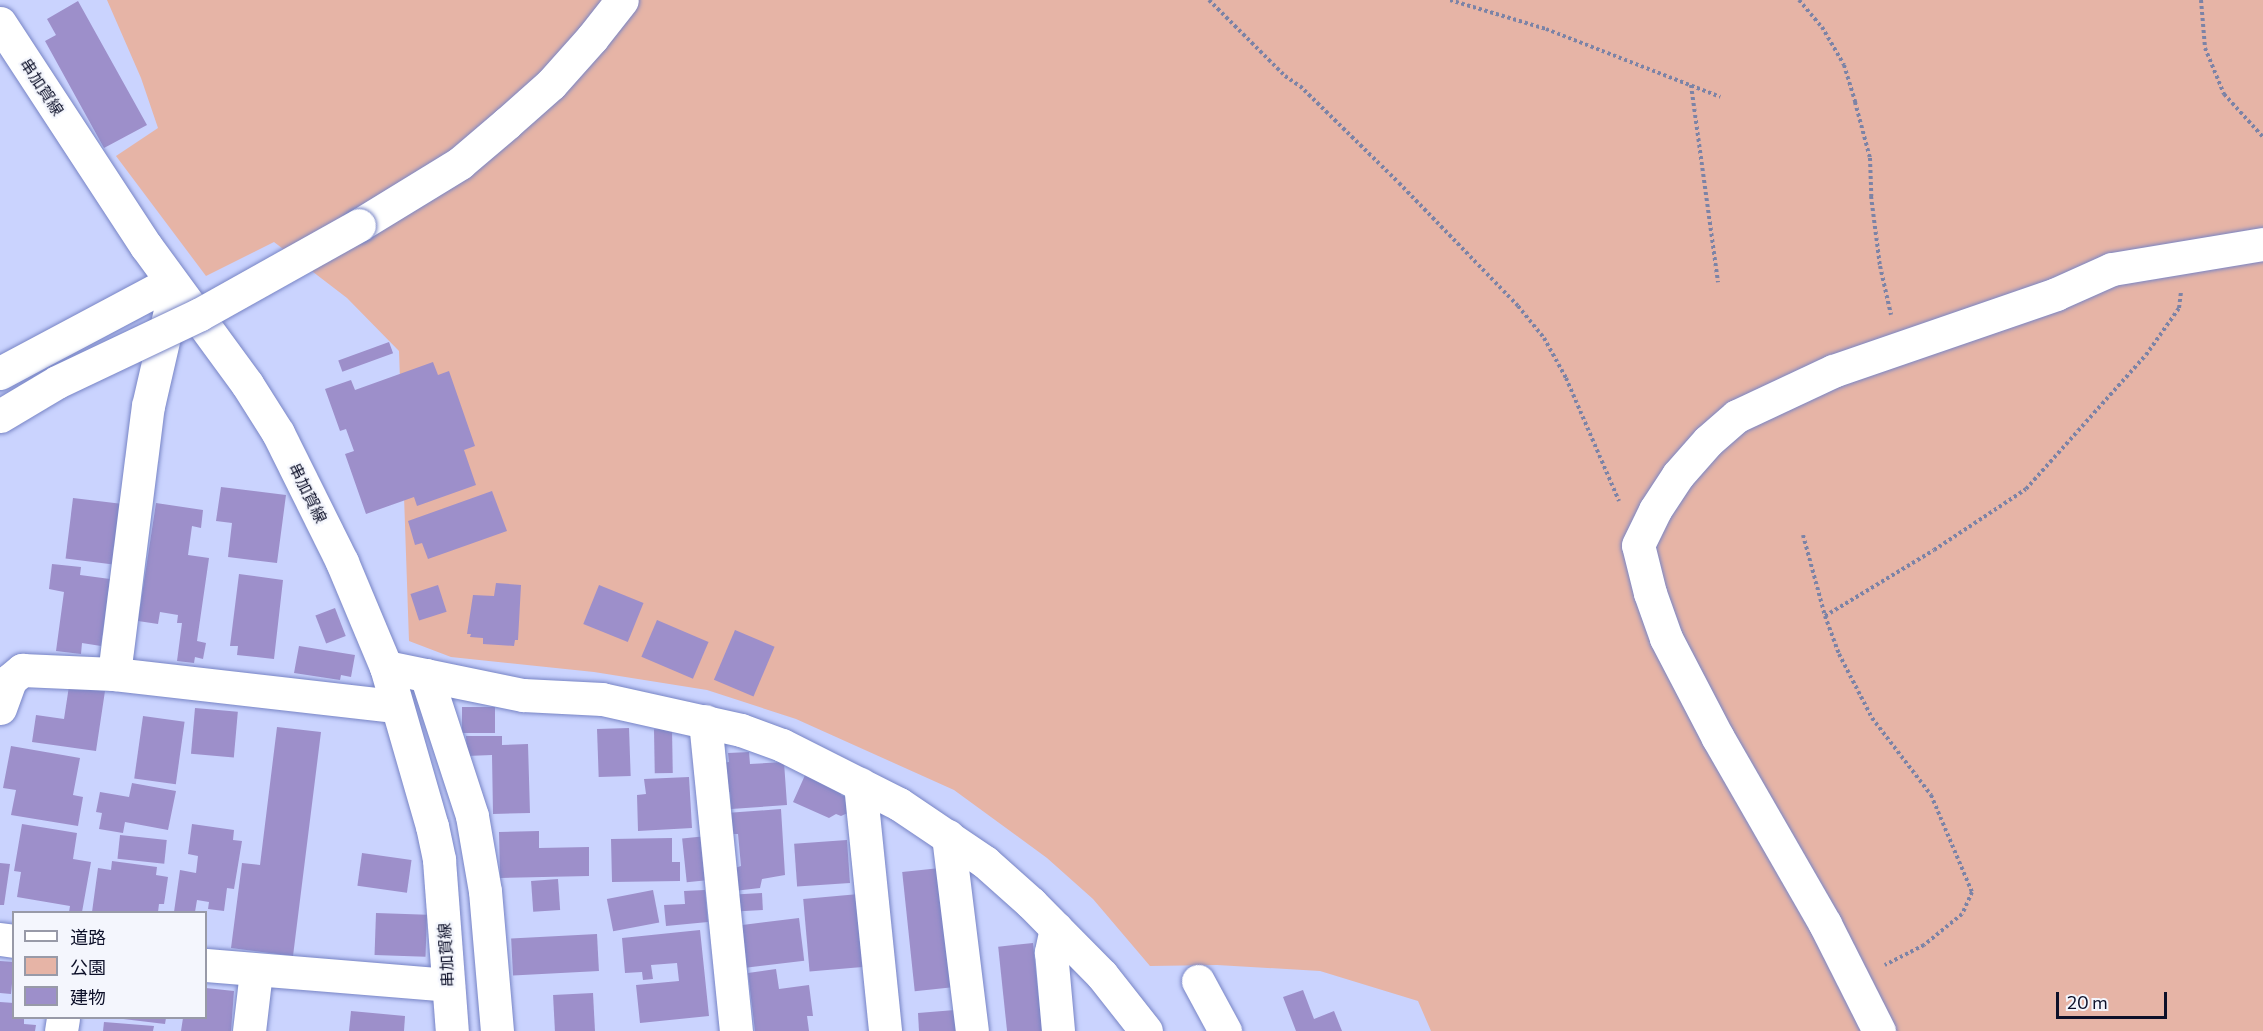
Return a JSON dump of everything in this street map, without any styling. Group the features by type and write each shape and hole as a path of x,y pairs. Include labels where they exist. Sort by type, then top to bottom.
{"street":[{"path":"0,416 57,382 200,314 359,225 460,163 550,84 592,38 621,0"},
{"name":"串加賀線","path":"0,23 173,285 248,384 278,433 342,562 386,667 395,706 415,764 439,860 452,1031"},
{"path":"1879,1031 1825,924 1718,738 1666,638 1638,545 1655,510 1678,475 1708,441 1737,416 1833,371 2056,294 2112,269 2152,261 2185,259 2211,251 2263,244"},
{"path":"0,373 173,285"},
{"path":"114,674 148,406 173,285"},
{"path":"386,667 523,695 602,699 741,730 782,745 898,804 985,862 1056,928 1102,975 1146,1031"},
{"path":"0,708 10,680 22,670 114,674 395,706"},
{"path":"426,675 472,816 485,891 497,1031"},
{"path":"705,722 736,1031"},
{"path":"860,784 885,1031"},
{"path":"948,836 972,1031"},
{"path":"1056,928 1051,952 1058,1031"},
{"path":"207,965 256,971 448,985"},
{"path":"249,1031 256,971"},
{"path":"1198,981 1225,1031"}],"path":[{"path":"1209,0 1285,76 1300,86 1459,244 1518,306 1544,338 1566,378 1638,545"},
{"path":"1450,0 1546,29 1720,96"},
{"path":"1799,0 1822,27 1844,65 1855,102 1870,158 1871,196 1879,255 1896,348"},
{"path":"2201,0 2205,48 2223,93 2263,137"},
{"path":"1691,86 1718,282"},
{"path":"1825,616 1934,550 2026,489 2146,355 2179,308 2185,259"},
{"path":"1803,535 1825,616 1839,654 1872,718 1931,795 1972,892 1962,914 1924,945 1854,982"}],"green space":[{"path":"107,0 2263,0 2263,1031 1431,1031 1418,1001 1320,971 1217,965 1150,966 1093,899 1047,858 954,790 796,719 707,690 594,672 451,657 409,641 399,351 347,298 274,242 206,276 116,156 158,128 141,78"}],"building":[{"path":"78,1 147,125 104,148 45,41 56,35 47,19"},
{"path":"389,342 393,353 342,372 338,360"},
{"path":"433,362 438,375 449,371 475,446 464,450 476,485 417,506 414,497 366,514 345,454 354,451 346,429 340,431 325,389 351,380 355,390"},
{"path":"221,487 286,495 277,563 228,557 232,523 216,521"},
{"path":"492,491 507,531 428,559 422,543 415,545 408,521"},
{"path":"73,498 121,504 113,564 66,559"},
{"path":"156,503 203,510 201,528 192,526 188,555 209,558 197,641 206,643 203,659 195,657 194,663 177,661 182,623 177,623 178,615 160,612 158,624 138,621"},
{"path":"52,564 81,567 80,575 110,579 101,646 82,643 81,654 56,651 64,592 49,589"},
{"path":"239,574 283,580 274,659 237,655 238,646 230,646"},
{"path":"496,583 521,585 518,640 515,640 514,646 483,644 483,638 470,637 471,634 467,634 473,595 494,596"},
{"path":"438,585 447,612 419,621 410,594"},
{"path":"599,585 644,603 628,642 583,624"},
{"path":"335,608 346,636 326,644 315,616"},
{"path":"657,620 709,642 693,679 641,657"},
{"path":"735,630 775,647 753,697 714,680"},
{"path":"299,646 355,655 351,677 341,675 340,680 294,673"},
{"path":"69,686 105,691 96,751 32,742 36,715 64,719"},
{"path":"462,707 495,707 495,733 462,733"},
{"path":"195,708 238,712 234,758 191,754"},
{"path":"143,716 185,722 176,784 134,778"},
{"path":"277,727 321,732 293,956 231,948 242,863 260,865"},
{"path":"629,728 631,776 599,777 597,729"},
{"path":"654,729 672,729 673,773 655,773"},
{"path":"466,736 502,736 502,745 528,744 530,813 493,814 492,755 467,756"},
{"path":"11,746 80,758 73,795 83,797 78,826 11,815 16,790 3,788"},
{"path":"749,752 750,764 784,762 787,805 731,809 730,792 723,791 722,763 729,762 728,753"},
{"path":"806,773 844,789 841,795 846,797 850,812 841,816 836,814 829,818 793,802"},
{"path":"689,777 692,828 638,831 637,795 646,794 644,779"},
{"path":"132,783 176,791 168,830 125,822 123,833 99,829 102,813 96,812 100,792 129,797"},
{"path":"781,809 785,875 762,879 760,888 734,891 732,869 741,866 738,834 729,834 726,813"},
{"path":"22,824 77,833 73,859 91,862 82,911 69,911 70,906 17,897 21,872 14,871"},
{"path":"192,824 234,830 233,840 242,841 234,889 227,888 224,911 208,909 209,902 197,900 195,911 174,911 180,870 196,873 198,856 188,854"},
{"path":"539,831 539,848 589,847 589,876 500,878 499,832"},
{"path":"120,835 167,840 164,864 117,859"},
{"path":"707,836 712,880 687,882 682,839"},
{"path":"672,838 672,862 680,862 680,881 612,882 611,839"},
{"path":"847,840 850,883 797,887 794,844"},
{"path":"362,853 412,860 407,893 357,886"},
{"path":"112,861 157,867 156,875 168,877 164,904 159,904 158,911 92,911 98,868 111,870"},
{"path":"0,863 10,864 4,905 0,905"},
{"path":"940,868 953,987 915,991 902,872"},
{"path":"558,879 560,910 533,912 531,881"},
{"path":"653,890 659,922 613,931 607,899"},
{"path":"705,890 708,922 666,926 664,905 685,904 684,891"},
{"path":"762,893 763,910 736,911 735,894"},
{"path":"859,894 865,967 810,972 803,899"},
{"path":"376,913 427,915 426,957 375,955"},
{"path":"799,918 804,961 744,968 738,925"},
{"path":"700,930 709,1016 640,1023 636,985 679,981 677,963 651,965 653,979 643,980 642,972 625,973 622,938"},
{"path":"597,934 599,971 513,975 511,939"},
{"path":"1033,943 1042,1031 1007,1031 998,947"},
{"path":"0,961 12,962 11,994 0,993"},
{"path":"776,969 779,989 809,985 813,1016 807,1016 809,1031 755,1031 748,973"},
{"path":"207,988 234,991 231,1031 181,1031 183,1019 207,1019"},
{"path":"1303,990 1314,1019 1334,1011 1342,1031 1296,1031 1283,997"},
{"path":"593,993 595,1031 555,1031 553,995"},
{"path":"0,1002 12,1003 12,1019 24,1019 24,1024 36,1025 35,1031 0,1031"},
{"path":"955,1010 956,1031 919,1031 918,1013"},
{"path":"351,1011 405,1016 404,1031 349,1031"},
{"path":"123,1019 166,1019 165,1024"},
{"path":"104,1022 154,1026 153,1031 103,1031"}]}
